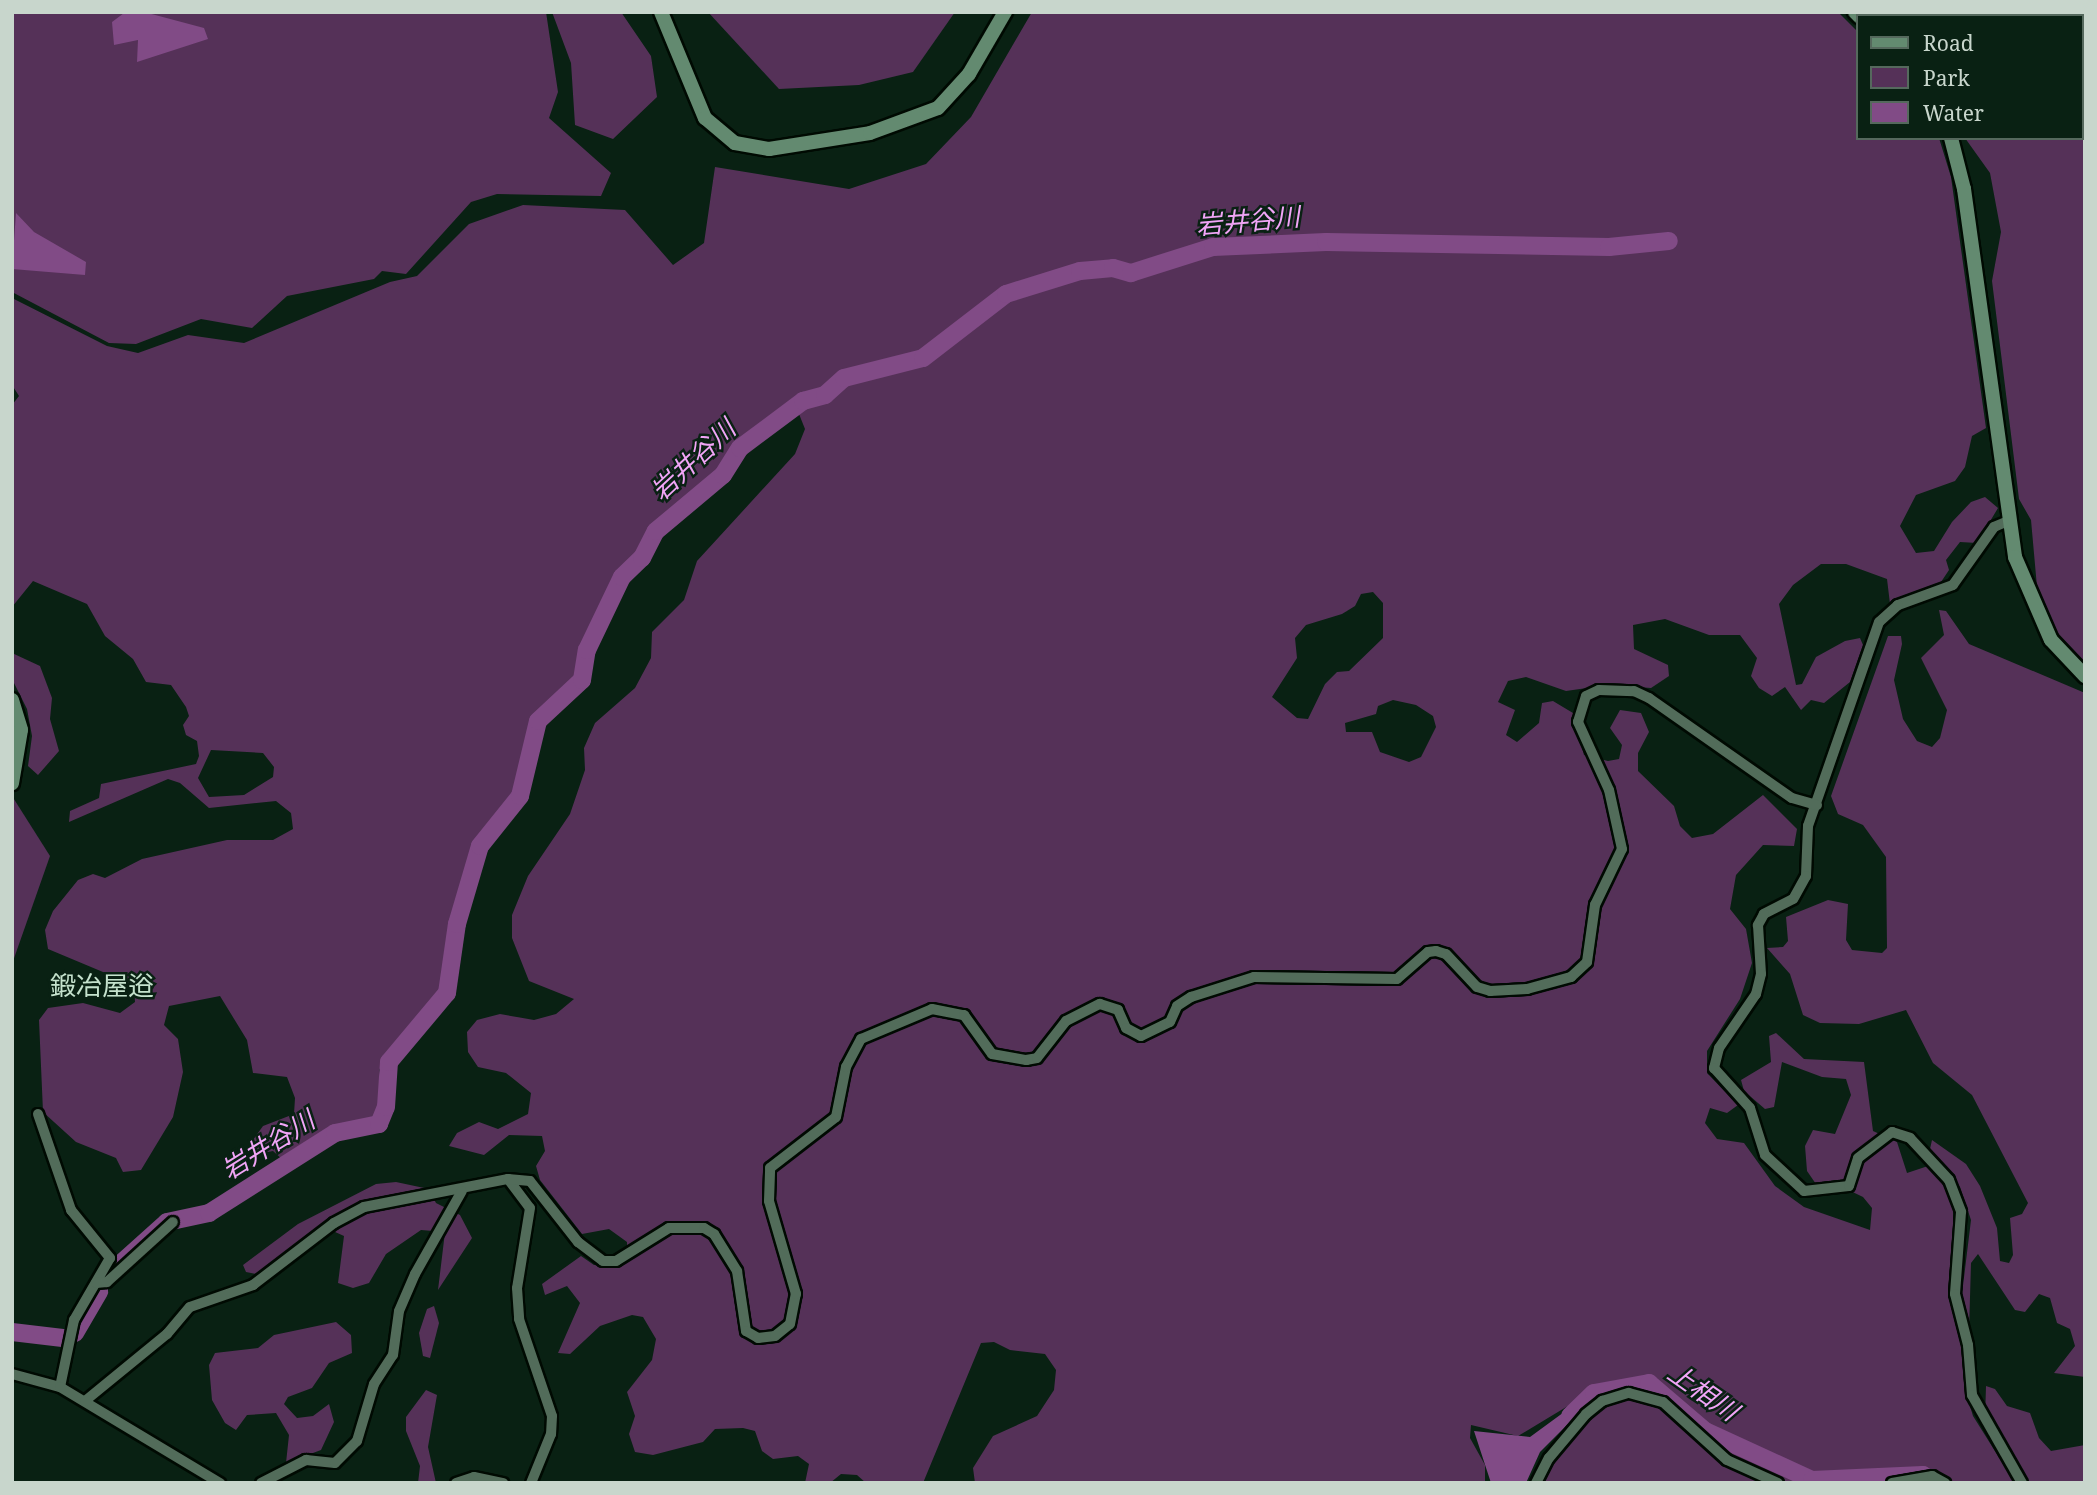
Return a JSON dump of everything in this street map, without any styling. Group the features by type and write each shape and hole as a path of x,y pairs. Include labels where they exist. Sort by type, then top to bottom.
{"street":[{"path":"661,12 705,118 735,143 769,149 870,133 938,108 968,74 1005,12"},
{"path":"1952,140 1964,189 2008,520 2036,615 2051,640 2085,676"},
{"path":"2008,520 1994,527 1953,586 1898,605 1879,622 1805,839 1806,876 1793,899 1764,914 1758,925 1761,974 1755,994 1719,1048 1714,1068 1750,1108 1765,1155 1804,1191 1849,1186 1858,1158 1892,1132 1910,1138 1949,1180 1961,1212 1955,1294 1968,1346 1972,1395 2022,1483"},
{"path":"85,1401 167,1334 190,1307 262,1280 334,1223 364,1207 462,1191 508,1179 530,1181 578,1242 603,1261 616,1261 669,1228 704,1228 714,1234 737,1271 746,1331 758,1338 775,1336 790,1324 796,1294 769,1201 769,1168 836,1117 849,1059 871,1031 932,1009 947,1010 973,1025 983,1049 1026,1060 1037,1058 1066,1021 1087,1008 1109,1005 1118,1010 1126,1028 1141,1036 1155,1034 1191,997 1254,977 1397,979 1436,951 1446,954 1466,979 1490,990 1527,989 1571,976 1587,962 1595,905 1622,849 1609,790 1578,722 1586,696 1599,690 1633,691 1649,698 1793,798 1817,805"},
{"path":"12,700 22,730 12,783"},
{"path":"38,1114 71,1210 110,1251 96,1283 74,1321 60,1387"},
{"path":"508,1179 530,1208 517,1288 519,1320 552,1416 551,1434 531,1483"},
{"path":"261,1483 306,1460 335,1463 357,1441 374,1384 393,1355 400,1311 415,1274 462,1191"},
{"path":"96,1283 107,1282 173,1222"},
{"path":"12,1374 60,1387 220,1483"},
{"path":"1536,1483 1549,1458 1586,1415 1602,1401 1629,1392 1663,1402 1727,1460 1778,1483"},
{"path":"1892,1483 1932,1476 1945,1483"},
{"path":"456,1483 474,1477 503,1483"}],"green space":[{"path":"12,12 546,12 558,92 549,118 611,173 601,196 497,194 471,202 406,274 382,271 374,279 287,296 252,328 201,319 136,344 109,343 12,292"},
{"path":"552,12 621,12 651,56 657,97 613,139 575,125 571,63"},
{"path":"708,12 955,12 913,72 859,85 779,89"},
{"path":"1032,12 1838,12 1856,30 1856,140 1940,140 1951,177 1986,428 1972,436 1965,467 1955,481 1916,495 1900,526 1916,553 1934,551 1952,522 1971,502 1985,497 1998,508 1977,543 1960,542 1946,560 1949,570 1939,585 1890,604 1887,579 1846,564 1821,564 1793,585 1779,604 1796,685 1802,684 1816,657 1845,641 1860,638 1863,645 1850,682 1824,703 1811,700 1801,710 1785,687 1772,696 1759,688 1751,676 1757,658 1740,635 1709,635 1665,619 1633,625 1634,649 1668,665 1669,676 1651,688 1608,685 1566,691 1526,677 1508,681 1498,702 1515,710 1506,735 1517,742 1539,723 1542,703 1553,701 1573,713 1584,755 1608,761 1619,759 1622,745 1610,728 1620,710 1641,713 1649,732 1638,753 1638,771 1674,806 1680,826 1692,838 1713,834 1763,795 1797,829 1794,846 1763,845 1736,875 1730,909 1746,929 1752,963 1740,999 1707,1051 1707,1073 1738,1105 1727,1113 1710,1108 1705,1123 1717,1139 1744,1143 1775,1186 1804,1207 1870,1230 1872,1208 1863,1197 1838,1185 1818,1187 1807,1171 1805,1146 1813,1130 1835,1134 1851,1095 1846,1079 1822,1077 1782,1062 1774,1107 1765,1109 1744,1091 1741,1080 1771,1062 1769,1036 1776,1033 1804,1059 1864,1062 1873,1131 1897,1142 1907,1173 1928,1166 1943,1178 1953,1199 1953,1311 1962,1338 1966,1393 1973,1416 2015,1483 1948,1483 1930,1474 1922,1483 1543,1483 1553,1460 1601,1407 1591,1392 1518,1436 1471,1425 1470,1438 1485,1465 1485,1483 975,1483 973,1468 993,1436 1037,1416 1054,1390 1056,1370 1045,1354 1010,1350 994,1342 981,1343 923,1483 866,1483 857,1475 841,1474 830,1483 805,1483 809,1464 798,1456 773,1459 762,1451 755,1431 743,1428 715,1429 703,1442 653,1455 635,1452 629,1434 635,1416 627,1392 652,1360 656,1339 643,1317 632,1315 600,1326 570,1354 558,1353 580,1303 567,1286 545,1295 542,1284 581,1256 594,1265 611,1266 627,1255 627,1242 609,1229 582,1234 540,1180 536,1166 545,1151 542,1136 509,1135 484,1155 449,1146 457,1133 479,1122 498,1129 528,1114 531,1093 506,1073 478,1067 468,1052 467,1032 477,1020 500,1014 534,1020 556,1014 574,999 529,981 512,938 512,915 528,876 570,814 585,770 584,748 595,723 635,688 651,658 652,632 684,600 697,561 795,454 805,429 799,414 783,414 737,445 699,493 658,523 613,581 573,679 533,720 511,804 484,828 454,910 443,988 433,1008 400,1038 379,1070 382,1099 375,1120 333,1130 284,1161 273,1151 258,1154 253,1140 263,1126 294,1114 295,1098 287,1077 253,1073 247,1040 220,996 169,1006 164,1025 178,1039 183,1072 173,1117 141,1170 123,1172 116,1158 76,1142 43,1112 39,1020 48,1008 83,1003 120,1013 135,1002 134,985 48,949 45,930 53,911 78,880 93,874 105,878 142,859 227,840 273,840 293,829 291,813 276,801 209,808 180,783 168,779 69,822 70,811 99,798 101,784 196,764 199,756 197,741 186,735 183,725 189,716 186,707 171,685 146,682 133,659 105,636 87,604 33,581 12,607 12,405 19,396 12,385 12,298 107,346 138,353 188,335 244,343 390,282 417,276 469,224 523,205 625,210 673,265 704,243 715,167 849,189 926,164 971,117","holes":["1373,592 1383,603 1383,638 1349,671 1337,672 1325,684 1308,719 1297,718 1272,697 1297,658 1295,638 1306,625 1342,614 1355,606 1361,594","1393,700 1416,705 1433,716 1436,727 1421,757 1409,762 1380,752 1372,732 1346,732 1345,723 1376,714 1378,706","211,750 263,753 274,767 273,777 244,795 209,797 198,778"]},
{"path":"1869,12 2085,12 2085,668 2059,637 2037,587 2031,520 2019,499 1992,281 2001,232 1990,173 1966,140 2083,140 2083,14"},
{"path":"1939,610 1946,611 1969,644 2085,693 2085,1377 2054,1373 2075,1346 2070,1329 2057,1323 2050,1298 2039,1294 2025,1312 2015,1310 1978,1254 1971,1263 1969,1332 1960,1310 1971,1220 1960,1187 1930,1149 1932,1140 1966,1164 1980,1186 1997,1228 2000,1261 2009,1263 2013,1255 2010,1218 2022,1214 2028,1203 1972,1095 1933,1063 1906,1010 1859,1024 1820,1023 1803,1015 1790,974 1767,948 1783,947 1788,941 1786,917 1828,900 1848,904 1846,940 1852,950 1882,953 1887,948 1886,857 1863,825 1838,814 1831,796 1888,636 1901,636 1902,644 1894,680 1903,719 1917,741 1932,747 1940,738 1947,710 1921,658 1944,635"},
{"path":"12,653 40,666 52,698 50,719 59,751 38,775 28,766 32,736 27,709 12,679"},
{"path":"12,796 50,856 12,964"},
{"path":"396,1182 429,1189 436,1203 460,1215 472,1238 438,1290 445,1232 421,1230 386,1254 369,1283 353,1288 338,1283 344,1236 324,1227 262,1275 246,1272 243,1265 298,1224 376,1184"},
{"path":"434,1306 439,1323 430,1358 423,1356 419,1333 427,1309"},
{"path":"336,1322 351,1335 352,1353 329,1363 312,1388 288,1397 284,1404 297,1418 313,1416 329,1404 334,1422 321,1450 286,1463 289,1435 276,1413 247,1415 236,1430 225,1423 212,1400 209,1365 215,1353 258,1348 274,1335"},
{"path":"1986,1386 1995,1389 2007,1406 2030,1413 2039,1438 2051,1451 2085,1445 2085,1483 2025,1483 1985,1419"},
{"path":"426,1390 437,1395 428,1447 436,1483 418,1483 420,1466 406,1431 406,1417"}],"water":[{"path":"144,12 204,28 208,39 137,62 138,40 114,45 112,22 124,13"},
{"path":"16,213 34,232 86,262 85,275 12,269"},
{"path":"1586,1396 1589,1403 1540,1452 1526,1483 1491,1483 1474,1431 1530,1437"}],"waterway":[{"name":"岩井谷川","path":"108,1275 167,1222 209,1213 335,1133 379,1124 386,1107 389,1062 447,993 457,924 480,846 520,796 538,721 582,680 587,650 622,577 642,558 656,531 723,475 740,448 803,401 825,395 844,378 923,358 1006,294 1080,271 1113,268 1131,273 1213,247 1326,242 1609,247 1669,241"},
{"name":"岩井谷川","path":"75,1333 99,1292"},
{"name":"岩井谷川","path":"12,1332 63,1338"},
{"name":"上相川","path":"1570,1416 1594,1393 1649,1383 1705,1431 1812,1480 1923,1475 1934,1483"}],"district":[{"name":"鍛冶屋逧","path":"102,986"}]}
